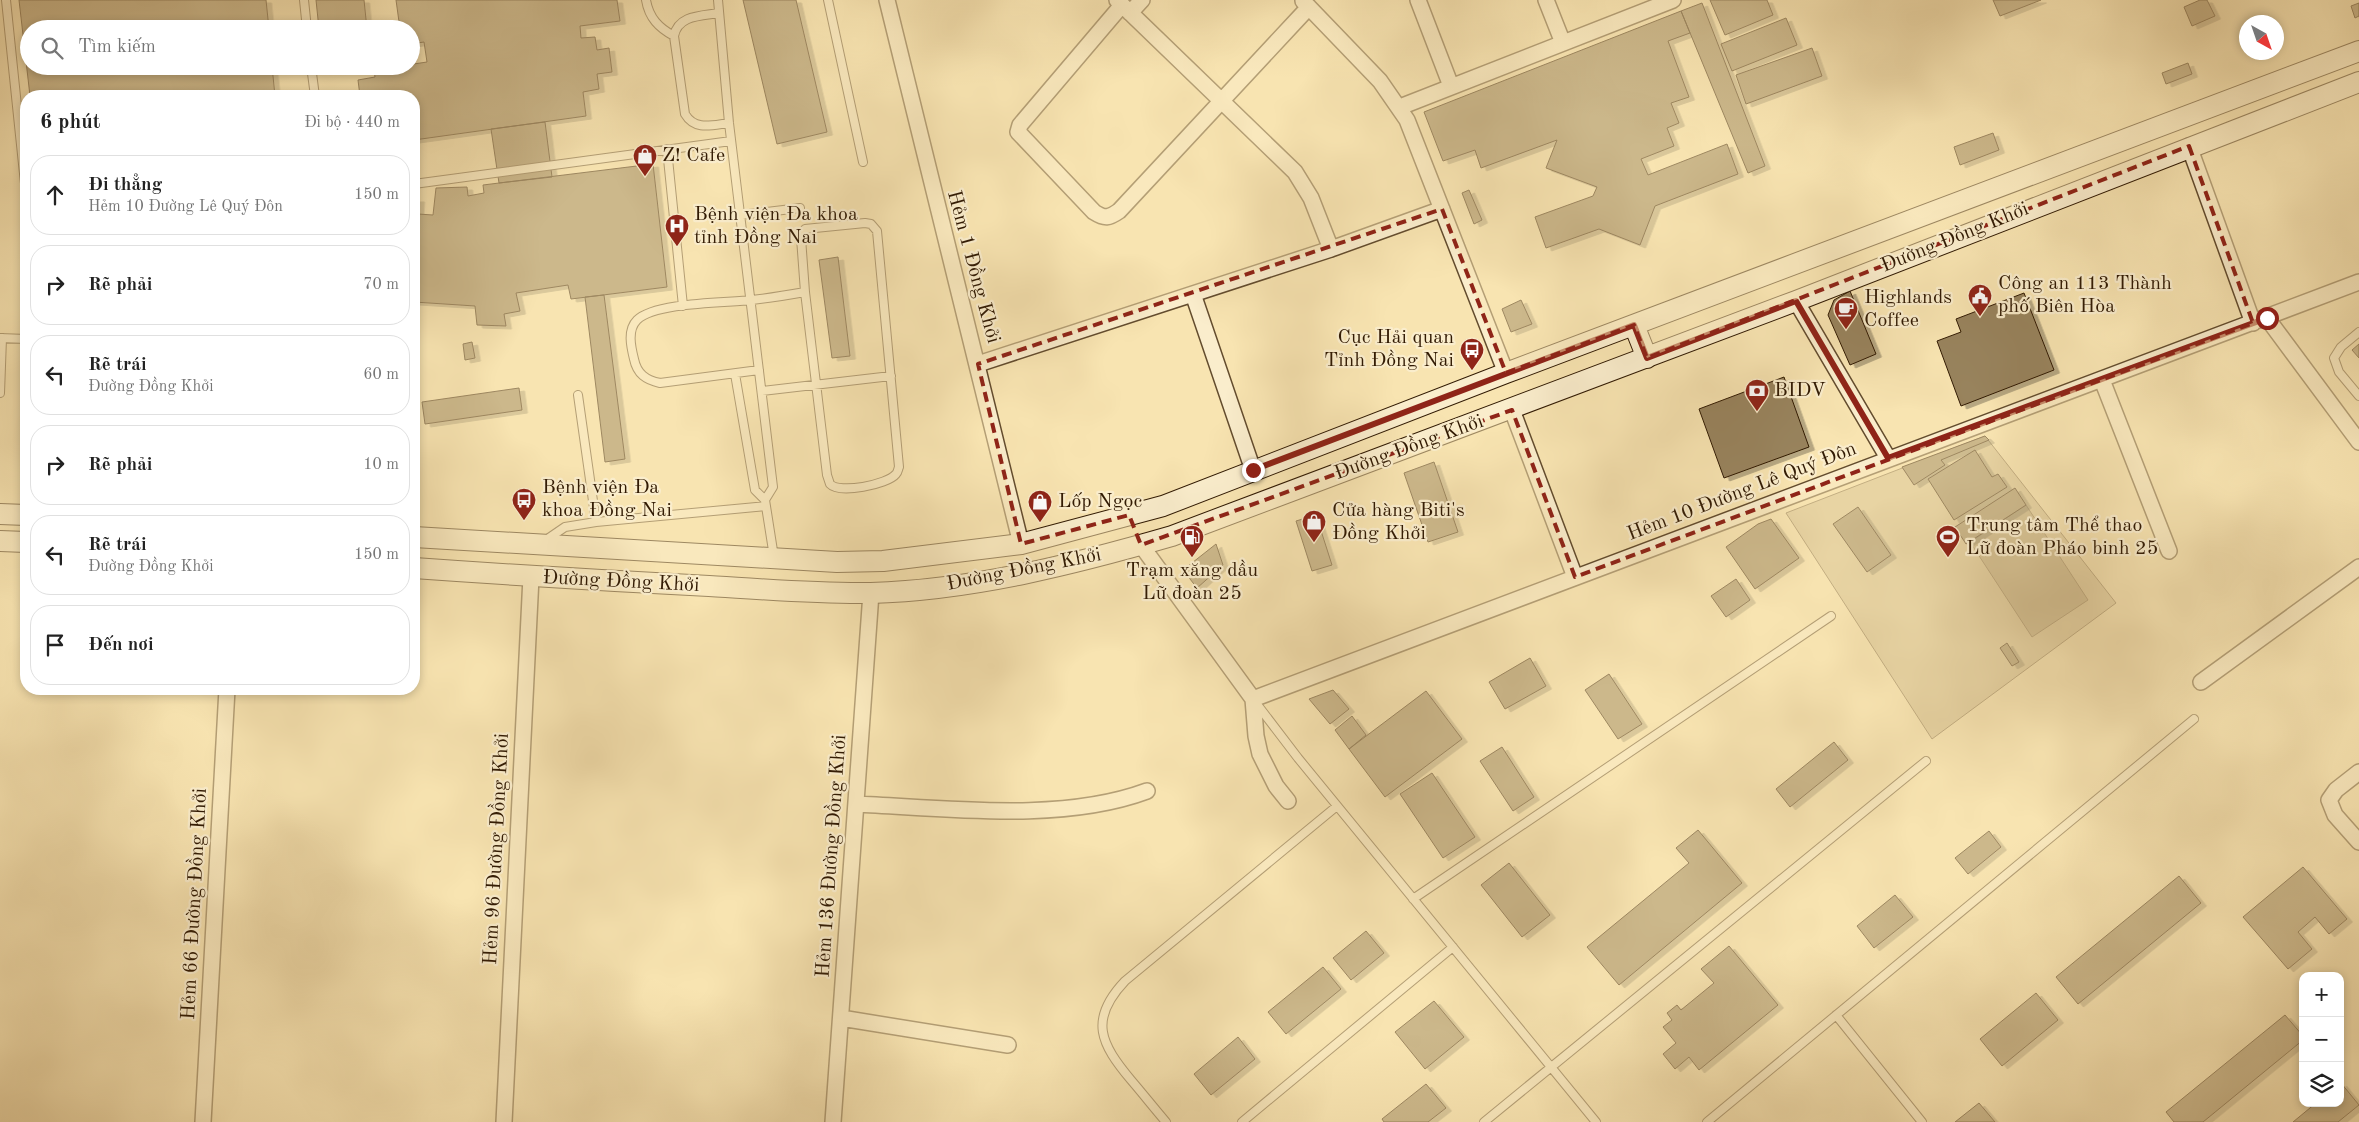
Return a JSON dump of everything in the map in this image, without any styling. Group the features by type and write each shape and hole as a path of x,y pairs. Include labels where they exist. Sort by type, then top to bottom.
{"main road":[{"name":"Đường Đồng Khởi","path":"420,537 837,562 883,561 1021,544 1163,506 1506,373 2359,51"},
{"name":"Đường Đồng Khởi","path":"420,568 531,577 871,593 959,584 1035,572 1172,536 1512,410 1796,301 2189,146 2359,82"},
{"path":"1634,325 1647,358"},
{"path":"0,514 20,515"},
{"path":"1129,515 1141,545"},
{"path":"0,541 20,542"}],"street":[{"name":"Hẻm 1 Đồng Khởi","path":"887,0 950,265 978,364 1021,544"},
{"path":"1142,0 1123,6 1020,125 1018,132 1094,212 1103,218 1110,217 1120,211 1223,100 1305,4 1380,81 1400,108 1417,141 1506,373"},
{"path":"1418,0 1451,86"},
{"path":"1546,0 1562,43"},
{"path":"1400,108 1451,86 1673,0"},
{"path":"1123,6 1223,100 1295,172 1305,185 1331,249"},
{"path":"2189,146 2252,323"},
{"path":"978,364 1331,249 1442,209"},
{"name":"Hẻm 10 Đường Lê Quý Đôn","path":"1253,700 1888,458 2102,380 2359,282"},
{"path":"1193,294 1253,470"},
{"path":"1796,301 1888,458"},
{"path":"2267,318 2359,442"},
{"path":"2102,380 2169,551"},
{"path":"1512,410 1574,577"},
{"path":"1141,545 1253,700 1256,736 1260,754 1276,786 1288,801"},
{"path":"2201,682 2359,567"},
{"name":"Hẻm 96 Đường Đồng Khởi","path":"504,1122 531,577"},
{"name":"Hẻm 136 Đường Đồng Khởi","path":"833,1122 871,593"},
{"name":"Hẻm 66 Đường Đồng Khởi","path":"203,1122 227,695"},
{"path":"2359,772 2336,790 2329,800 2335,815 2359,842"},
{"path":"856,804 998,811 1071,807 1125,799 1147,791"},
{"path":"840,1018 1008,1045"}],"lane":[{"path":"6,0 20,136"},
{"path":"304,0 306,20"},
{"path":"646,0 651,18 661,29 674,36"},
{"path":"718,0 731,141 773,486 766,503 774,557"},
{"path":"828,0 863,162"},
{"path":"719,13 684,20 675,28 674,36 685,114 690,123 697,126 729,123"},
{"path":"312,75 313,90"},
{"path":"420,183 731,141"},
{"path":"666,150 683,306"},
{"path":"740,215 800,208"},
{"path":"871,224 876,231 891,376 899,466 896,474 874,484 839,490 830,484 827,475 805,292 801,238 806,229 871,224"},
{"path":"759,370 660,384 640,374 634,358 630,334 633,326 645,314 683,306 751,300 805,292"},
{"path":"2359,332 2341,347 2334,358 2339,372 2359,396"},
{"path":"0,393 1,338 20,339"},
{"path":"735,374 754,490 766,503"},
{"path":"762,391 891,376"},
{"path":"578,395 596,522"},
{"path":"540,544 566,527 766,503"},
{"path":"1413,899 1831,616"},
{"path":"1253,700 1337,806 1596,1122"},
{"path":"1707,1122 2194,719"},
{"path":"1484,1122 1926,761"},
{"path":"1166,1122 1109,1052 1103,1032 1105,1012 1109,1002 1125,982 1337,806"},
{"path":"1242,1122 1453,947"},
{"path":"1836,1015 1922,1122"}],"highlighted area":[{"path":"2189,146 2253,323 1575,577 1512,410 1141,545 1129,515 1021,544 978,364 1442,209 1506,373 1634,325 1647,358"}],"shaded area":[{"name":"Trung tâm Thể thao Lữ đoàn Pháo binh 25","path":"1985,436 2116,603 1932,739 1786,513"},
{"path":"2026,505 2088,600 2032,637 1970,542"}],"building":[{"path":"19,0 266,0 268,20 21,20"},
{"path":"316,0 364,0 366,20 318,20"},
{"path":"396,0 617,0 620,21 580,26 581,38 595,37 597,50 609,48 612,72 597,74 599,89 583,92 586,116 420,139 420,90 359,90 358,80 375,77 375,75 420,75 420,63 427,62 424,42 420,43 420,20 399,20"},
{"path":"743,0 796,0 827,132 777,144"},
{"path":"1710,0 1767,0 1773,15 1725,35"},
{"path":"1993,0 2041,0 2000,16"},
{"path":"2200,0 2207,0 2215,16 2192,26 2184,7"},
{"path":"1702,3 1765,166 1748,173 1681,11"},
{"path":"2359,3 2359,16 2355,18 2351,6"},
{"path":"1681,11 1690,33 1668,41 1689,97 1671,103 1679,123 1667,128 1674,146 1641,159 1648,175 1727,144 1738,174 1655,206 1640,245 1599,229 1546,248 1535,217 1593,196 1597,187 1546,168 1557,140 1481,168 1475,150 1443,161 1424,112"},
{"path":"1786,18 1797,45 1732,71 1721,44"},
{"path":"1812,48 1822,76 1746,104 1736,75"},
{"path":"2188,63 2192,74 2166,84 2162,73"},
{"path":"28,75 273,75 274,90 29,90"},
{"path":"545,122 552,177 499,183 491,129"},
{"path":"1993,133 1999,150 1960,165 1954,147"},
{"path":"653,164 667,287 571,299 568,285 516,293 520,311 504,314 506,326 477,325 475,306 420,302 420,214 433,215 436,188 467,187 468,196 484,193 483,185"},
{"path":"1469,190 1482,220 1474,224 1462,193"},
{"path":"838,257 850,356 832,358 819,260"},
{"name":"Highlands Coffee","path":"1850,291 1876,354 1850,365 1828,315 1834,300"},
{"path":"2024,293 2054,370 1961,406 1937,341 1961,332 1956,319"},
{"path":"604,295 625,459 605,462 585,297"},
{"path":"1521,300 1532,324 1511,332 1502,309"},
{"path":"472,342 475,358 465,360 463,344"},
{"path":"2359,344 2359,358 2352,350"},
{"path":"1784,377 1809,447 1724,478 1699,409"},
{"path":"519,388 522,410 425,424 422,402"},
{"path":"1985,436 1989,440 1941,460 1945,465 1914,485 1902,467"},
{"path":"1975,450 1992,477 1998,474 2007,487 1954,520 1928,479"},
{"path":"1434,462 1458,532 1428,542 1404,473"},
{"path":"2015,488 2026,505 1966,544 1955,527"},
{"path":"1858,507 1891,555 1867,572 1833,524"},
{"path":"1316,515 1332,565 1312,571 1296,521"},
{"path":"1771,519 1799,558 1755,589 1726,547 1758,524"},
{"path":"1216,544 1223,565 1197,588 1183,570"},
{"path":"1736,579 1750,600 1726,617 1711,596"},
{"path":"2007,643 2019,662 2012,666 2000,648"},
{"path":"1530,658 1546,686 1505,709 1489,682"},
{"path":"1609,674 1642,724 1618,739 1585,690"},
{"path":"1333,690 1349,709 1330,724 1309,699"},
{"path":"1426,691 1462,739 1385,797 1349,749"},
{"path":"1352,716 1366,735 1349,749 1335,730"},
{"path":"1834,742 1848,760 1790,807 1776,789"},
{"path":"1502,747 1534,797 1513,811 1480,761"},
{"path":"1432,773 1475,837 1443,858 1400,794"},
{"path":"1698,830 1742,883 1619,985 1587,947 1689,863 1676,848"},
{"path":"1989,831 2001,847 1968,874 1955,858"},
{"path":"1509,863 1550,915 1522,937 1481,885"},
{"path":"2303,867 2347,919 2329,934 2315,917 2298,932 2312,949 2288,969 2243,917"},
{"path":"2179,876 2201,903 2078,1004 2056,977"},
{"path":"1895,895 1913,917 1874,948 1857,926"},
{"path":"1366,931 1384,953 1351,980 1333,958"},
{"path":"1729,946 1778,1005 1699,1070 1689,1057 1675,1069 1663,1054 1676,1043 1663,1027 1672,1020 1667,1013 1677,1005 1681,1010 1714,983 1701,969"},
{"path":"1323,967 1341,989 1286,1034 1268,1012"},
{"path":"2036,993 2058,1020 2002,1066 1980,1039"},
{"path":"1434,1001 1464,1037 1425,1069 1395,1032"},
{"path":"2285,1015 2299,1031 2299,1043 2203,1122 2174,1122 2166,1112"},
{"path":"1238,1037 1255,1059 1211,1095 1194,1074"},
{"path":"1426,1084 1446,1108 1428,1122 1384,1122 1382,1119"},
{"path":"2344,1087 2359,1105 2338,1122 2293,1122 2311,1107 2344,1107"},
{"path":"1979,1103 1995,1122 1955,1122"}],"place":[{"name":"Z! Cafe","path":"645,177"},
{"name":"Bệnh viện Đa khoa tỉnh Đồng Nai","path":"677,247"},
{"name":"Công an 113 Thành phố Biên Hòa","path":"1980,317"},
{"name":"Highlands Coffee","path":"1846,330"},
{"name":"Cục Hải quan Tỉnh Đồng Nai","path":"1472,371"},
{"name":"BIDV","path":"1757,412"},
{"name":"Bệnh viện Đa khoa Đồng Nai","path":"524,521"},
{"name":"Lốp Ngọc","path":"1040,523"},
{"name":"Cửa hàng Biti's Đồng Khởi","path":"1314,543"},
{"name":"Trạm xăng dầu Lữ đoàn 25","path":"1192,558"},
{"name":"Trung tâm Thể thao Lữ đoàn Pháo binh 25","path":"1948,558"}],"route":[{"path":"1253,470 1634,325 1647,358 1796,301 1888,458 2017,412 2267,318"}]}
